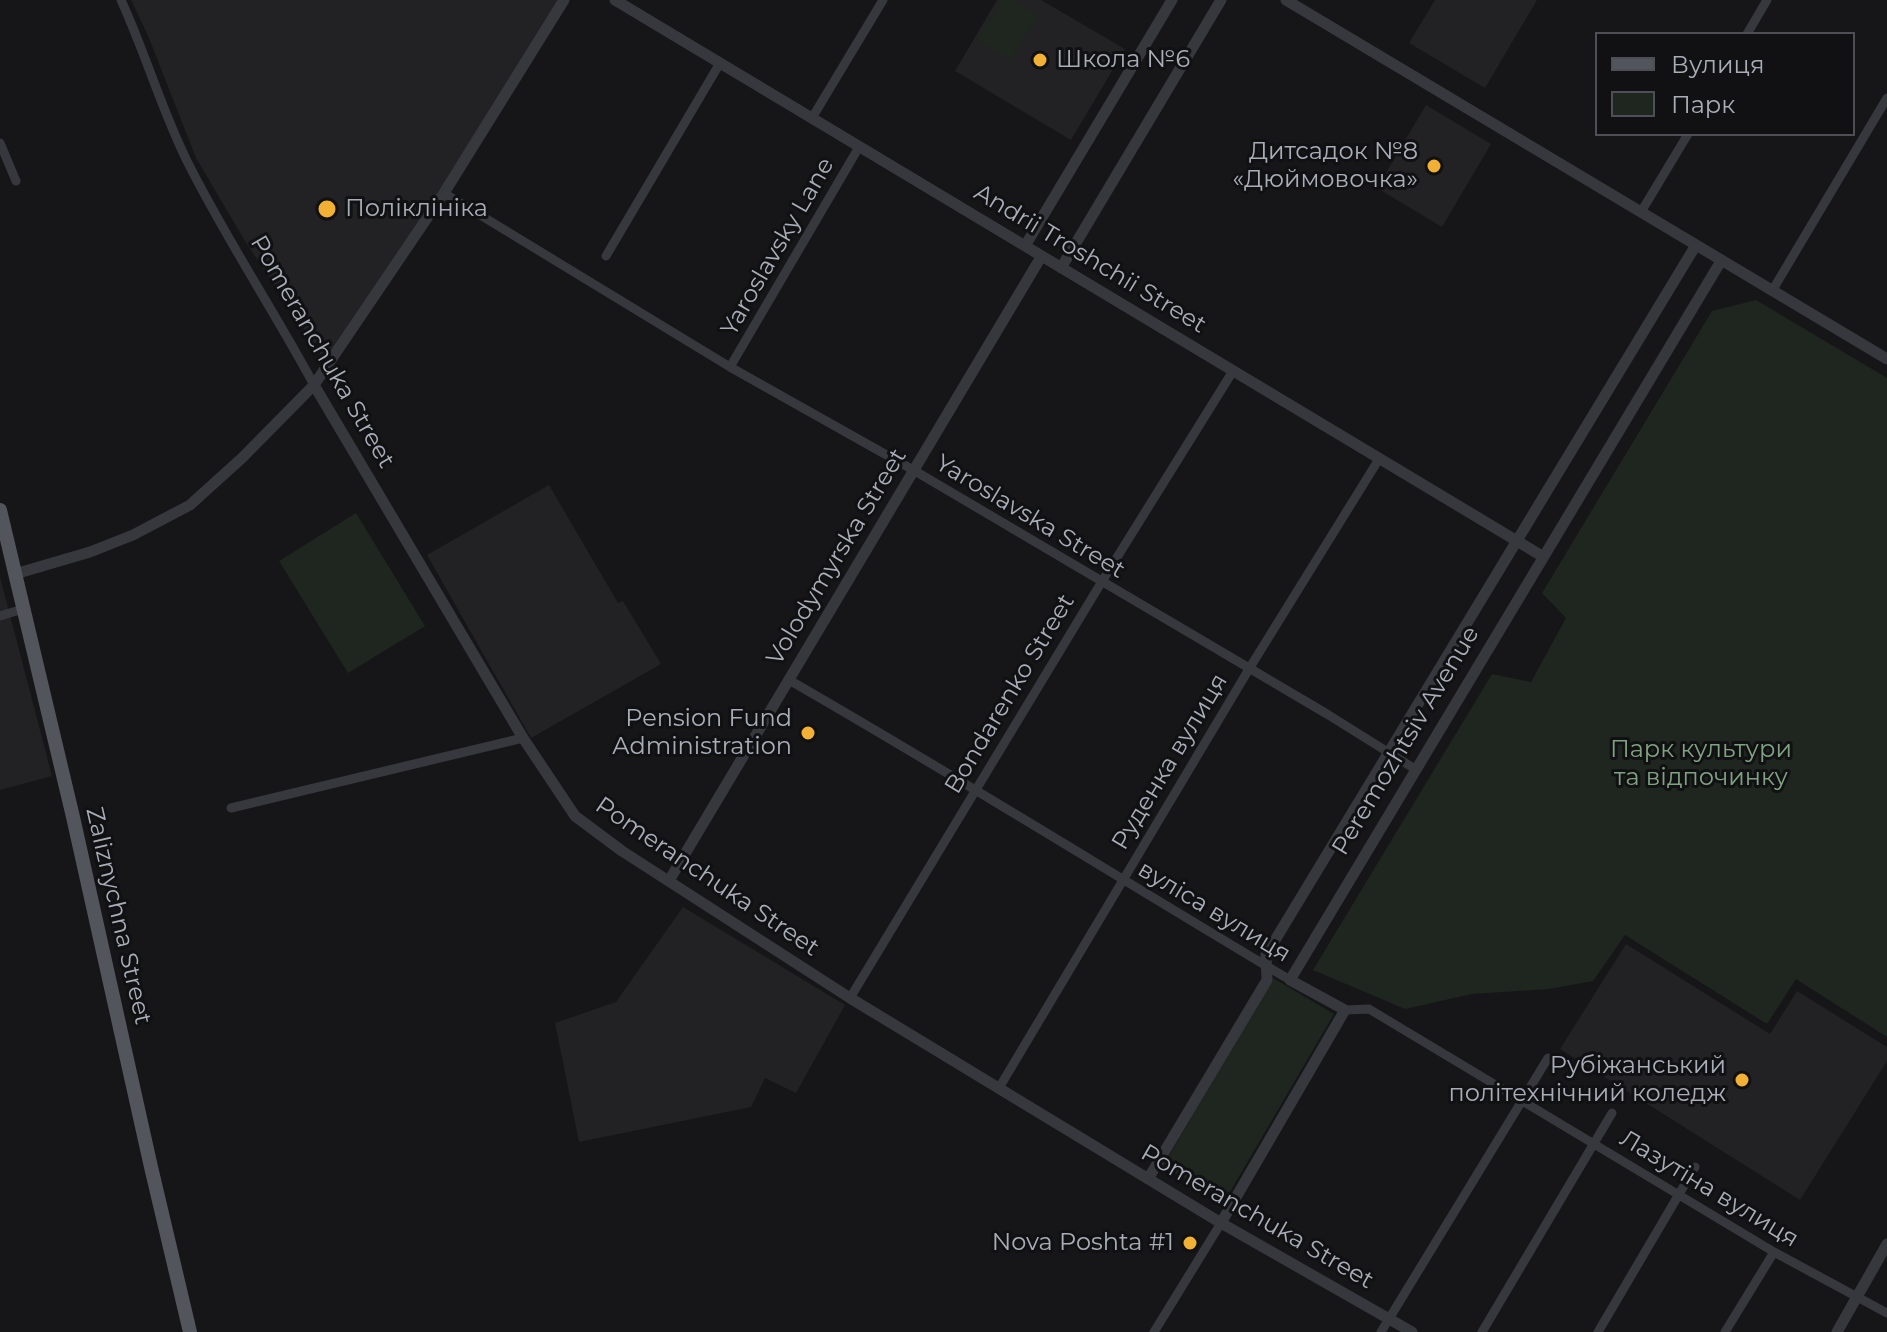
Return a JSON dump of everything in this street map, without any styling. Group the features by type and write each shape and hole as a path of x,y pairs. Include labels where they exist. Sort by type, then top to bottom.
{"main road":[{"name":"Zaliznychna Street","path":"0,510 190,1332"}],"street":[{"name":"Pomeranchuka Street","path":"121,0 189,166 314,385 523,738 575,816 622,851 670,879 850,998 1221,1223 1412,1332"},
{"path":"15,574 72,559 119,541 190,505 314,385 444,193 564,0"},
{"name":"Andrii Troshchii Street","path":"615,0 1542,556"},
{"path":"812,118 883,0"},
{"path":"1025,246 1172,0"},
{"path":"1061,268 1221,0"},
{"path":"1286,0 1887,359"},
{"path":"1748,32 1767,0"},
{"path":"606,256 720,63"},
{"path":"1772,291 1887,98"},
{"path":"1641,212 1687,136"},
{"path":"0,143 16,181"},
{"name":"Yaroslavsky Lane","path":"730,367 859,147"},
{"name":"Yaroslavska Street","path":"444,193 730,367 915,471 1415,769"},
{"name":"Peremozhtsiv Avenue","path":"1148,1179 1267,980 1266,955 1696,245"},
{"name":"Volodymyrska Street","path":"670,879 1041,257"},
{"name":"Peremozhtsiv Avenue","path":"1290,980 1721,261"},
{"name":"Bondarenko Street","path":"850,998 1233,371"},
{"name":"Руденка вулиця","path":"999,1088 1249,669 1379,459"},
{"path":"0,616 23,609"},
{"name":"вуліса вулиця","path":"789,680 906,747 975,792 1290,980"},
{"path":"231,808 523,738"},
{"path":"1154,1332 1345,1010 1290,980"},
{"name":"Лазутіна вулиця","path":"1345,1010 1369,1009 1774,1252 1887,1313"},
{"path":"1381,1332 1548,1058"},
{"path":"1482,1332 1612,1113"},
{"path":"1598,1332 1695,1167"},
{"path":"1837,1332 1887,1244"},
{"path":"1725,1332 1774,1252"}],"shaded area":[{"name":"Поліклініка","path":"131,0 561,0 449,178 326,363 245,241 196,158"},
{"name":"Школа №6","path":"997,0 1041,0 1125,49 1071,140 955,71"},
{"path":"1435,0 1537,0 1485,88 1409,43"},
{"name":"Дитсадок №8 «Дюймовочка»","path":"1426,105 1491,144 1442,227 1377,188"},
{"path":"549,485 618,603 623,601 661,664 531,738 427,555"},
{"path":"0,577 52,776 0,790"},
{"path":"683,907 845,1005 796,1093 765,1078 751,1107 579,1142 555,1023 616,1002"},
{"name":"Рубіжанський політехнічний коледж","path":"1626,944 1770,1034 1797,991 1887,1047 1887,1061 1800,1200 1560,1049"}],"green space":[{"path":"1002,0 1013,0 1038,15 1010,60 977,40"},
{"name":"Парк культури та відпочинку","path":"1756,300 1887,378 1887,1037 1796,979 1767,1024 1625,935 1593,981 1549,989 1472,994 1405,1009 1313,970 1492,674 1531,682 1566,618 1542,593 1712,311"},
{"path":"356,513 425,626 348,673 279,561"},
{"path":"1273,978 1334,1014 1224,1202 1163,1166"}],"place":[{"name":"Школа №6","path":"1040,60"},
{"name":"Дитсадок №8 «Дюймовочка»","path":"1434,166"},
{"name":"Поліклініка","path":"327,209"},
{"name":"Pension Fund Administration","path":"808,733"},
{"name":"Рубіжанський політехнічний коледж","path":"1742,1080"},
{"name":"Nova Poshta #1","path":"1190,1243"}]}
